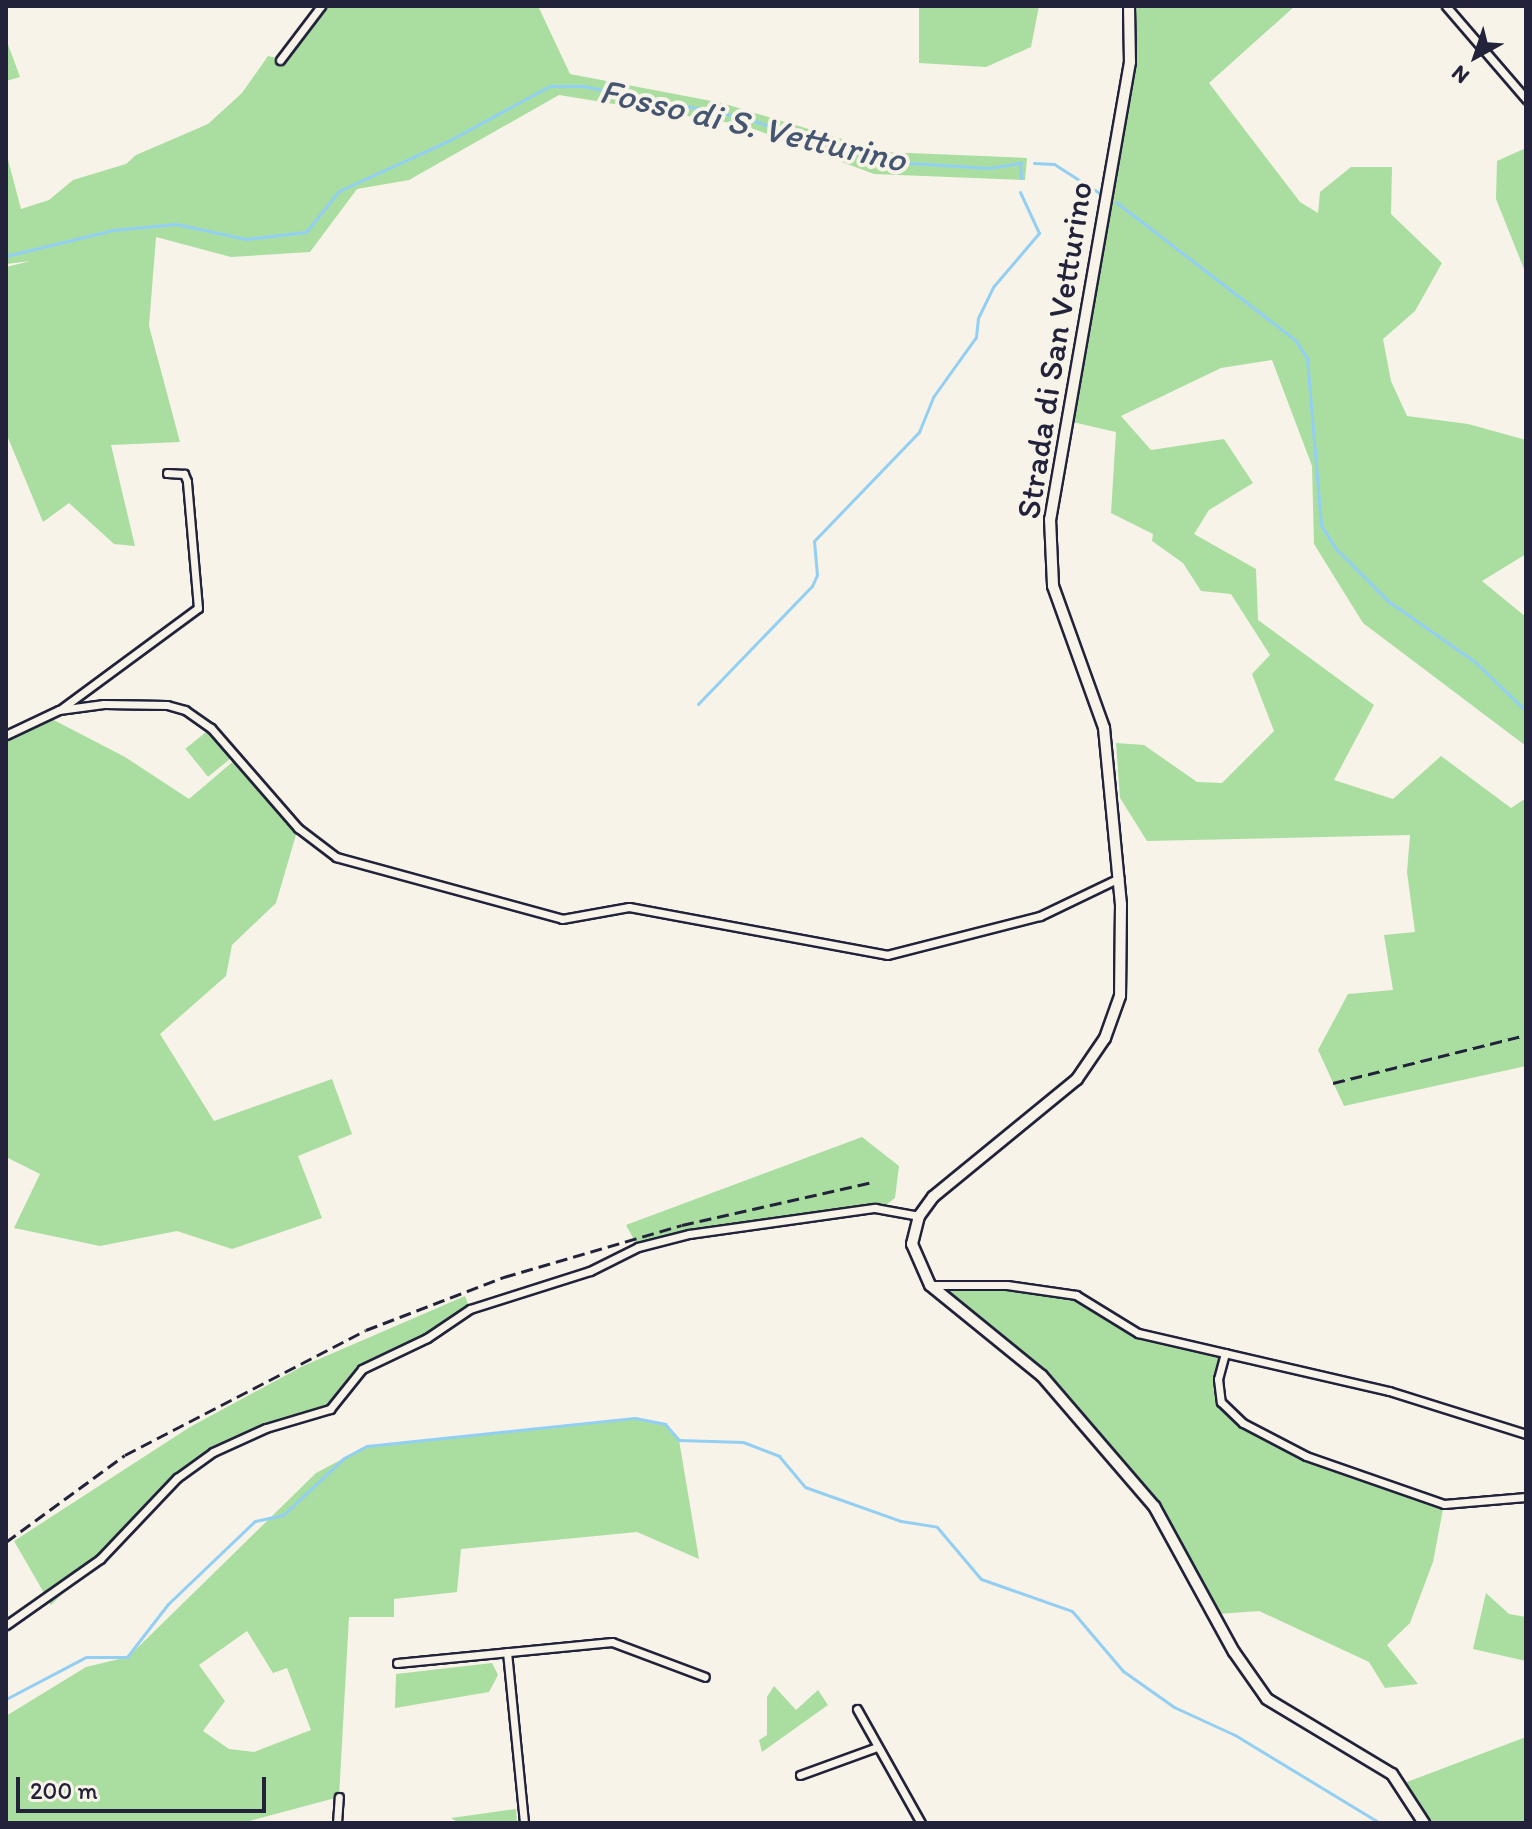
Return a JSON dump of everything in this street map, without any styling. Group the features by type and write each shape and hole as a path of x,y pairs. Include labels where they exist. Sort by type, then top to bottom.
{"street":[{"path":"280,60 321,6"},
{"name":"Strada di San Vetturino","path":"919,1216 933,1197 1077,1079 1105,1038 1122,981 1119,878 1104,728 1053,586 1050,519 1130,62 1129,6"},
{"path":"1446,6 1526,99"},
{"path":"6,735 59,710 198,608 187,481 184,474 167,473"},
{"path":"59,710 104,704 167,705 185,710 211,728 298,828 336,857 543,916 562,919 629,907 887,955 1040,916 1119,878"},
{"path":"6,1625 100,1559 177,1478 213,1452 266,1428 330,1409 362,1369 427,1338 470,1309 590,1271 638,1247 689,1234 875,1208 896,1208 919,1216 912,1244 930,1285 1042,1376 1095,1433 1154,1506 1234,1652 1267,1699 1392,1774 1424,1823"},
{"path":"930,1285 1007,1285 1076,1295 1138,1333 1389,1391 1526,1434"},
{"path":"1225,1353 1218,1379 1221,1402 1243,1423 1306,1456 1444,1504 1526,1497"},
{"path":"397,1663 612,1642 705,1677"},
{"path":"507,1652 524,1823"},
{"path":"857,1709 921,1823"},
{"path":"800,1775 877,1747"},
{"path":"337,1823 339,1797"}],"green space":[{"path":"321,6 538,6 570,74 722,103 885,152 1027,158 1025,180 874,174 743,125 559,95 409,180 357,189 310,252 231,257 156,237 149,326 180,442 111,445 135,546 114,544 69,503 43,522 6,433 6,267 31,261 6,264 6,152 21,209 49,200 73,180 126,164 136,155 208,124 242,93 268,56 281,59"},
{"path":"919,6 1039,6 1031,47 986,67 919,63"},
{"path":"1128,6 1295,6 1209,83 1300,202 1318,213 1320,192 1351,167 1392,167 1391,214 1442,263 1415,311 1383,339 1391,381 1407,416 1468,424 1526,440 1526,554 1482,581 1526,617 1526,746 1363,623 1314,544 1312,466 1272,360 1221,368 1121,416 1151,450 1224,439 1253,483 1209,510 1194,534 1256,569 1258,620 1374,705 1334,780 1393,799 1441,756 1511,808 1526,798 1526,1066 1344,1106 1318,1050 1348,994 1393,990 1384,935 1415,932 1407,872 1410,835 1147,841 1120,798 1116,743 1144,745 1197,782 1222,783 1274,731 1252,674 1270,655 1231,594 1201,591 1183,563 1152,541 1153,534 1111,513 1116,432 1068,421 1130,66"},
{"path":"6,39 20,77 6,81"},
{"path":"1526,148 1526,274 1496,199 1497,161"},
{"path":"46,716 125,757 189,799 236,759 298,828 276,903 232,945 226,976 160,1034 214,1121 332,1079 352,1134 298,1156 322,1218 232,1249 177,1231 100,1246 14,1228 40,1174 6,1157 6,735"},
{"path":"211,728 234,756 208,777 185,749"},
{"path":"862,1137 899,1166 895,1198 882,1208 740,1224 638,1247 626,1225"},
{"path":"930,1285 1007,1285 1076,1295 1138,1333 1225,1353 1218,1379 1221,1401 1243,1423 1306,1456 1444,1504 1433,1562 1410,1623 1387,1645 1418,1684 1385,1688 1369,1662 1259,1611 1218,1614 1154,1506 1095,1433 948,1291"},
{"path":"465,1296 470,1309 427,1338 372,1362 330,1409 266,1428 213,1452 177,1478 51,1605 14,1541 190,1427 303,1366"},
{"path":"635,1418 665,1424 679,1440 699,1559 637,1532 461,1549 457,1592 394,1599 394,1617 349,1617 339,1797 242,1823 6,1823 6,1716 86,1667 128,1657 316,1473 367,1446","holes":["247,1631 273,1673 287,1668 311,1730 254,1752 229,1749 203,1731 225,1701 199,1665"]},
{"path":"1486,1593 1509,1614 1526,1617 1526,1661 1473,1649"},
{"path":"492,1663 498,1675 489,1692 395,1708 396,1674"},
{"path":"774,1686 796,1710 818,1690 828,1705 762,1752 759,1740 767,1735 767,1697"},
{"path":"1526,1737 1526,1823 1424,1823 1399,1785"},
{"path":"516,1809 517,1823 459,1823 451,1818"}],"waterway":[{"name":"Fosso di S. Vetturino","path":"6,256 113,230 176,224 246,239 306,232 339,191 450,140 550,86 583,86 742,117 838,149 894,162 989,168 1022,163"},
{"path":"1020,163 1021,178"},
{"name":"Fosso di S. Vetturino","path":"1034,163 1054,164 1104,196"},
{"path":"698,704 812,586 817,575 814,541 919,432 933,397 976,337 978,318 993,287 1039,233 1020,192"},
{"name":"Fosso di S. Vetturino","path":"1116,202 1295,340 1307,358 1321,525 1336,549 1388,601 1475,662 1526,711"},
{"path":"6,1699 86,1657 127,1657 168,1604 255,1521 283,1515 344,1458 367,1446 635,1418 665,1424 679,1440 743,1442 779,1456 805,1487 901,1521 937,1527 981,1579 1072,1611 1123,1671 1174,1707 1235,1735 1380,1823"}],"railway":[{"path":"1333,1083 1526,1035"},
{"path":"6,1542 125,1455 366,1330 504,1277 682,1225 869,1183"}]}
